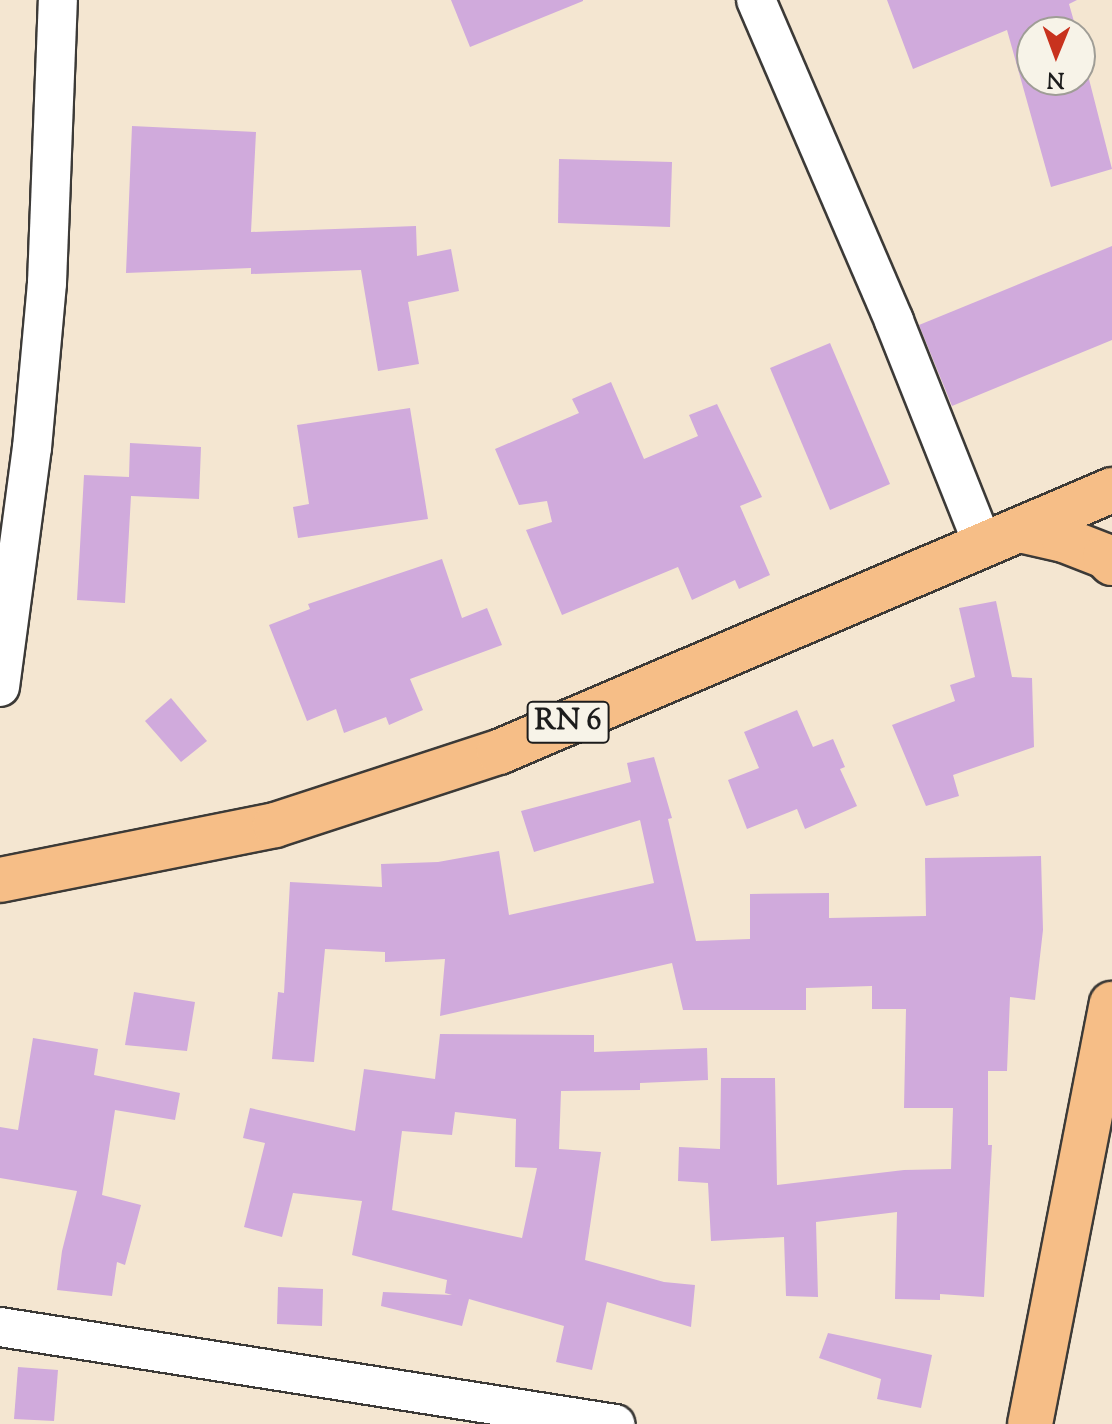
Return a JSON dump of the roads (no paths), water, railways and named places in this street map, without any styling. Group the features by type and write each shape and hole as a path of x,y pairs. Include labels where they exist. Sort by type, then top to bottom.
{"main road":[{"name":"RN 6","path":"0,880 275,825 499,752 1112,490"},
{"path":"1001,537 1064,540 1105,556 1112,563"},
{"path":"1030,1424 1112,1004"}],"street":[{"path":"0,687 32,448 46,298 58,0"},
{"path":"756,0 894,321 1001,537"},
{"path":"0,1327 615,1424"}]}
